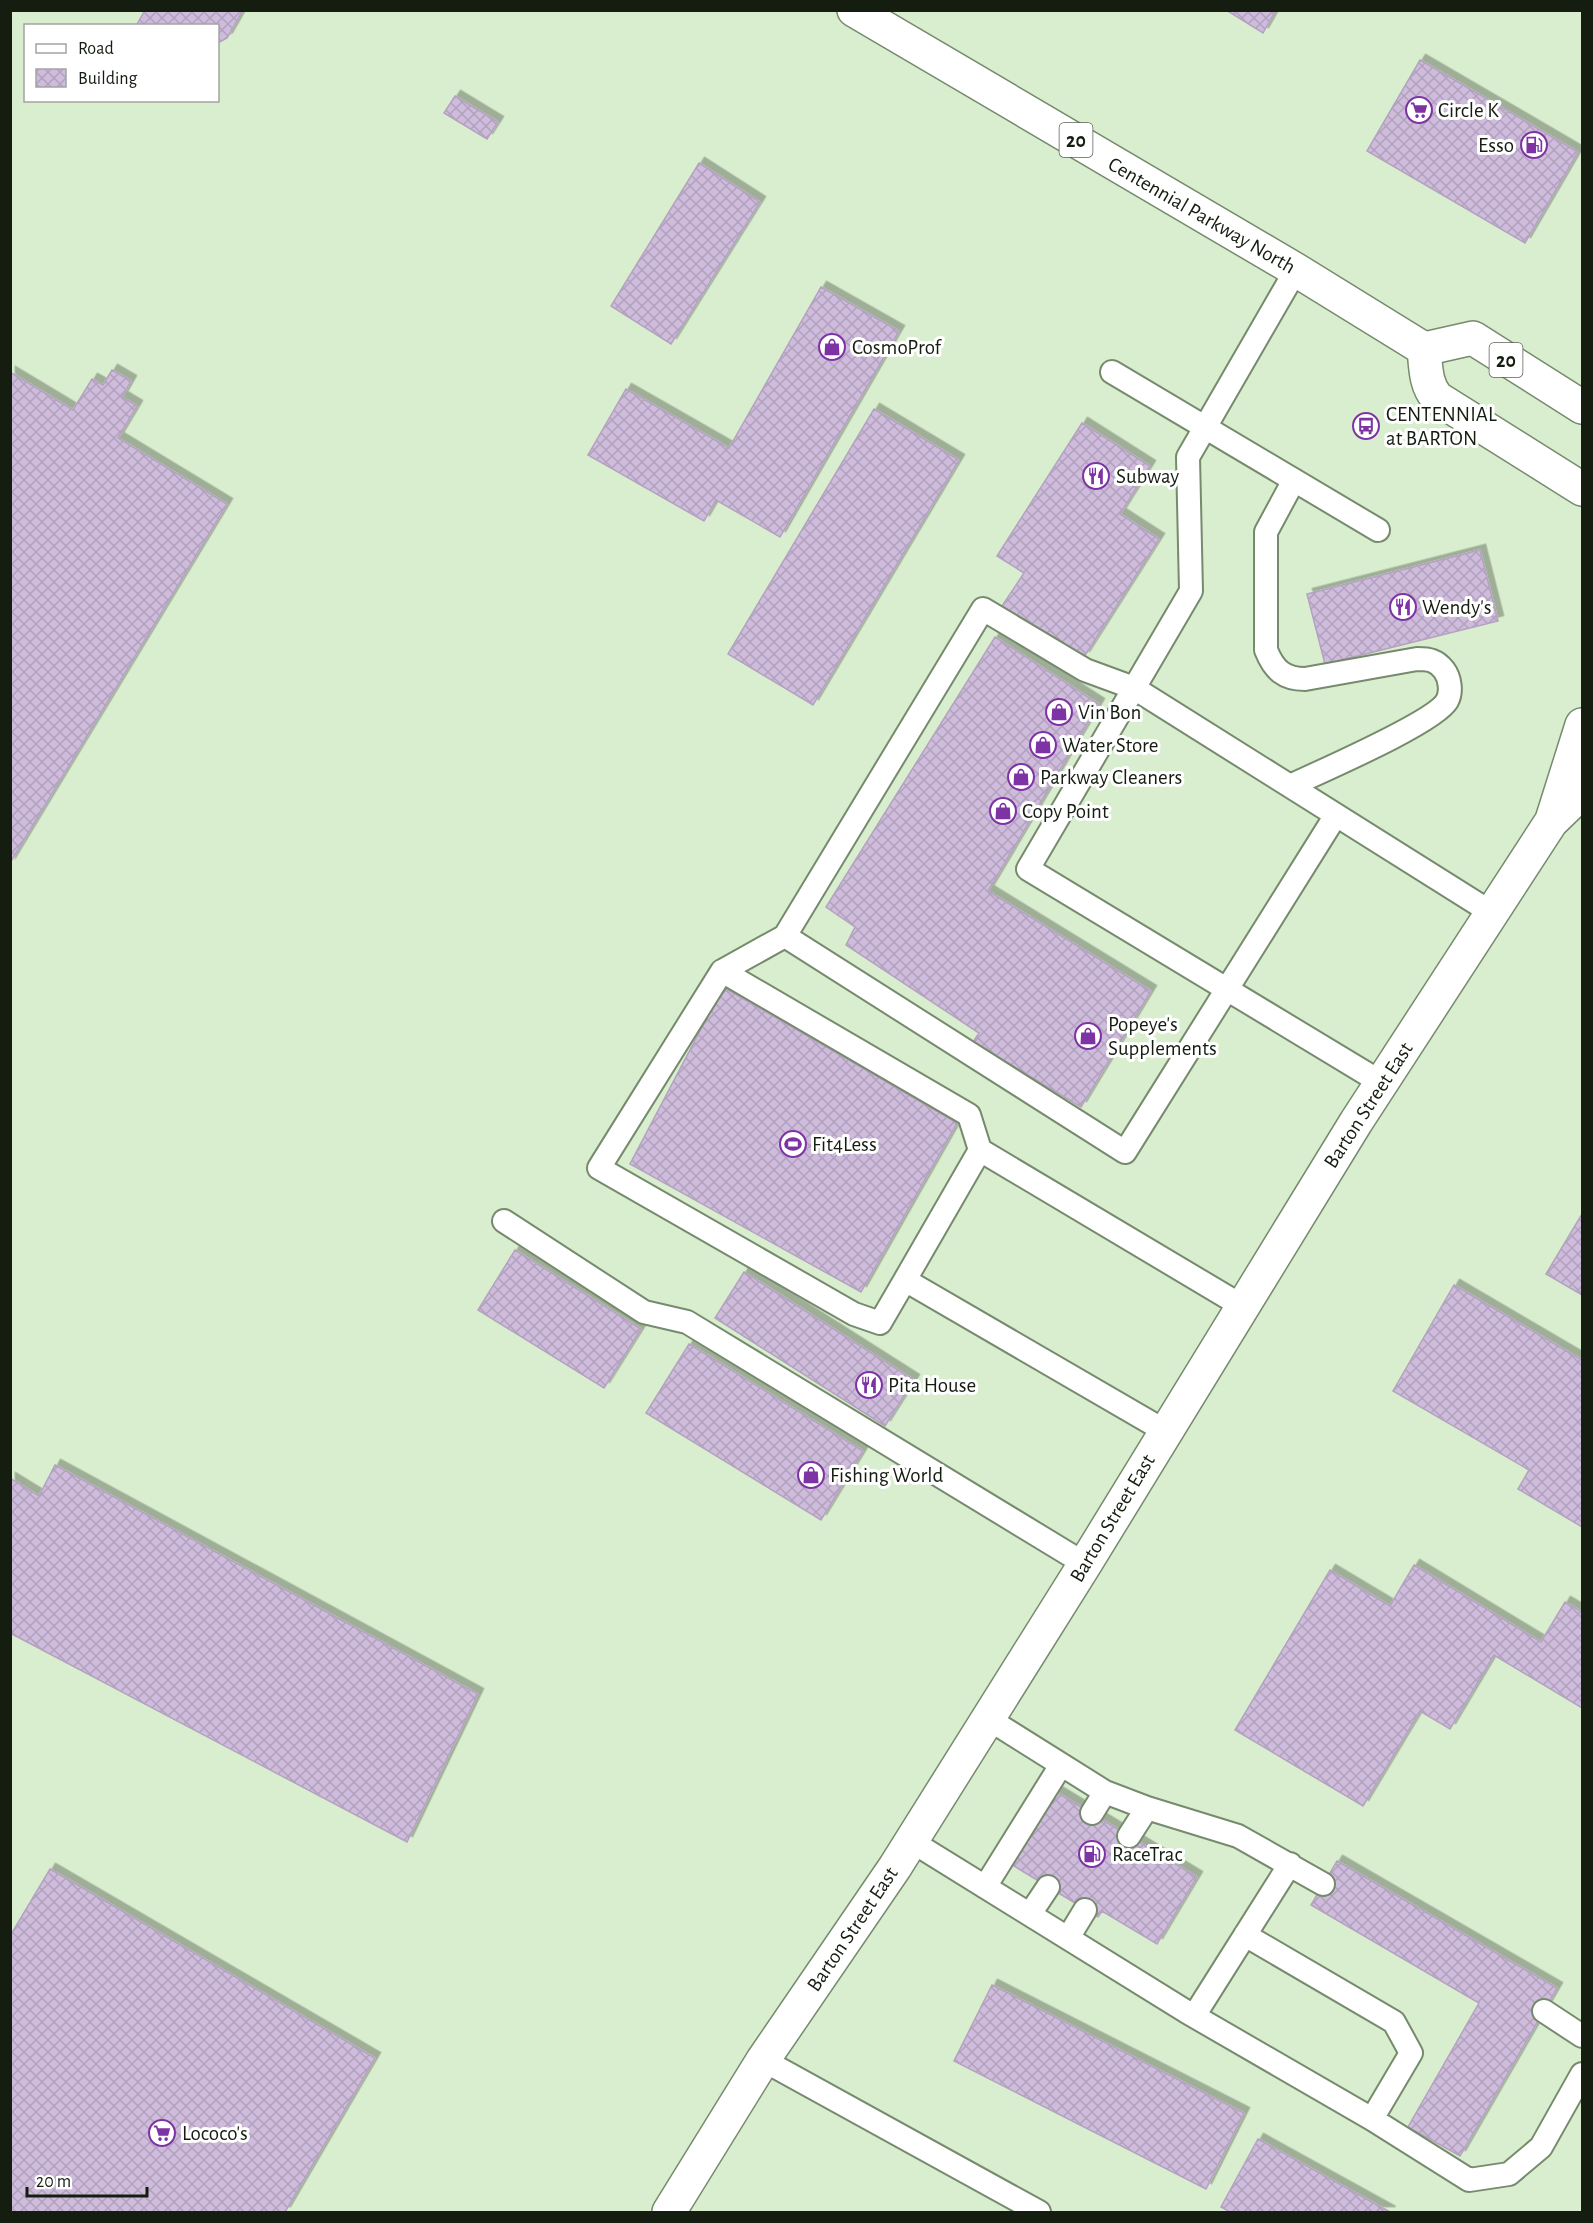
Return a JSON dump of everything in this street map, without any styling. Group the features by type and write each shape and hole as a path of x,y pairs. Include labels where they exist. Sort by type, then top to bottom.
{"main road":[{"name":"Centennial Parkway North","path":"854,10 1296,270 1424,349"},
{"name":"20","path":"1424,349 1473,338 1582,407"},
{"path":"1424,349 1430,390 1437,398 1582,489"},
{"name":"Barton Street East","path":"1551,822 1582,725"},
{"name":"Barton Street East","path":"669,2212 763,2060 911,1841 1382,1083 1551,822 1582,792"}],"lane":[{"path":"1296,270 1188,458 1191,591 1028,870 1382,1083"},
{"path":"1112,372 1378,530"},
{"path":"1290,786 1417,725 1447,701 1450,688 1447,674 1438,663 1428,659 1416,659 1305,679 1294,679 1281,674 1271,663 1266,650 1266,532 1294,480"},
{"path":"980,1150 880,1323 854,1314 599,1168 722,971 785,936 983,609 1085,670 1134,688 1492,913"},
{"path":"785,936 1125,1152 1336,815"},
{"path":"722,971 969,1115 980,1150 1242,1306"},
{"path":"504,1221 644,1312 687,1322 1085,1564"},
{"path":"905,1280 1165,1431"},
{"path":"987,1718 1105,1792 1147,1808 1238,1836 1323,1884"},
{"path":"985,1887 1061,1765"},
{"path":"1092,1813 1105,1792"},
{"path":"1129,1836 1147,1808"},
{"path":"911,1841 1194,2016 1372,2119 1469,2180 1509,2174 1541,2147 1582,2074"},
{"path":"1194,2016 1290,1864"},
{"path":"1030,1914 1048,1887"},
{"path":"1068,1938 1085,1910"},
{"path":"1245,1935 1394,2022 1411,2053 1372,2119"},
{"path":"1544,2011 1582,2036"},
{"path":"763,2060 1039,2212"}],"building":[{"path":"145,10 243,10 227,38 219,42 219,24 137,24"},
{"path":"1226,10 1276,10 1263,33"},
{"path":"1420,60 1578,152 1525,243 1367,151"},
{"path":"455,96 498,122 487,139 444,113"},
{"path":"699,163 760,202 671,344 611,306"},
{"path":"821,287 899,331 780,537 716,500 704,521 588,455 626,389 729,448"},
{"path":"112,370 131,381 122,397 137,406 118,438 227,504 10,863 10,372 73,410 92,379 103,385"},
{"path":"874,409 959,460 813,705 728,654"},
{"path":"1082,423 1150,466 1120,514 1159,539 1084,657 1002,606 1024,573 997,556"},
{"name":"Wendy's","path":"1480,550 1498,621 1325,664 1307,594"},
{"path":"995,637 1099,704 988,891 1151,991 1081,1107 973,1042 979,1033 846,945 855,927 826,907"},
{"name":"Fit4Less","path":"723,987 957,1123 861,1292 630,1164"},
{"path":"1582,1214 1582,1295 1546,1274"},
{"path":"515,1250 641,1329 604,1388 478,1310"},
{"path":"744,1272 914,1380 885,1426 715,1318"},
{"path":"1454,1285 1582,1360 1582,1527 1518,1489 1529,1470 1393,1391"},
{"path":"689,1344 863,1451 821,1520 646,1413"},
{"path":"55,1465 478,1694 407,1842 10,1633 10,1478 39,1496"},
{"path":"1414,1565 1541,1642 1565,1602 1582,1612 1582,1708 1494,1655 1450,1729 1420,1711 1363,1806 1235,1730 1330,1570 1390,1606"},
{"path":"1053,1790 1197,1877 1157,1944 1102,1911 1098,1917 1009,1863"},
{"path":"1337,1861 1557,1988 1460,2156 1408,2127 1479,2003 1311,1905"},
{"path":"50,1869 375,2058 285,2212 10,2212 10,1936"},
{"path":"992,1985 1244,2113 1206,2189 954,2061"},
{"path":"1258,2139 1390,2212 1230,2212 1221,2207"}],"place":[{"name":"Circle K","path":"1419,110"},
{"name":"Esso","path":"1534,145"},
{"name":"CosmoProf","path":"832,347"},
{"name":"CENTENNIAL at BARTON","path":"1366,426"},
{"name":"Subway","path":"1096,476"},
{"name":"Wendy's","path":"1403,607"},
{"name":"Vin Bon","path":"1059,712"},
{"name":"Water Store","path":"1043,745"},
{"name":"Parkway Cleaners","path":"1021,777"},
{"name":"Copy Point","path":"1003,811"},
{"name":"Popeye's Supplements","path":"1088,1036"},
{"name":"Fit4Less","path":"793,1144"},
{"name":"Pita House","path":"869,1385"},
{"name":"Fishing World","path":"811,1475"},
{"name":"RaceTrac","path":"1092,1854"},
{"name":"Lococo's","path":"162,2133"}]}
